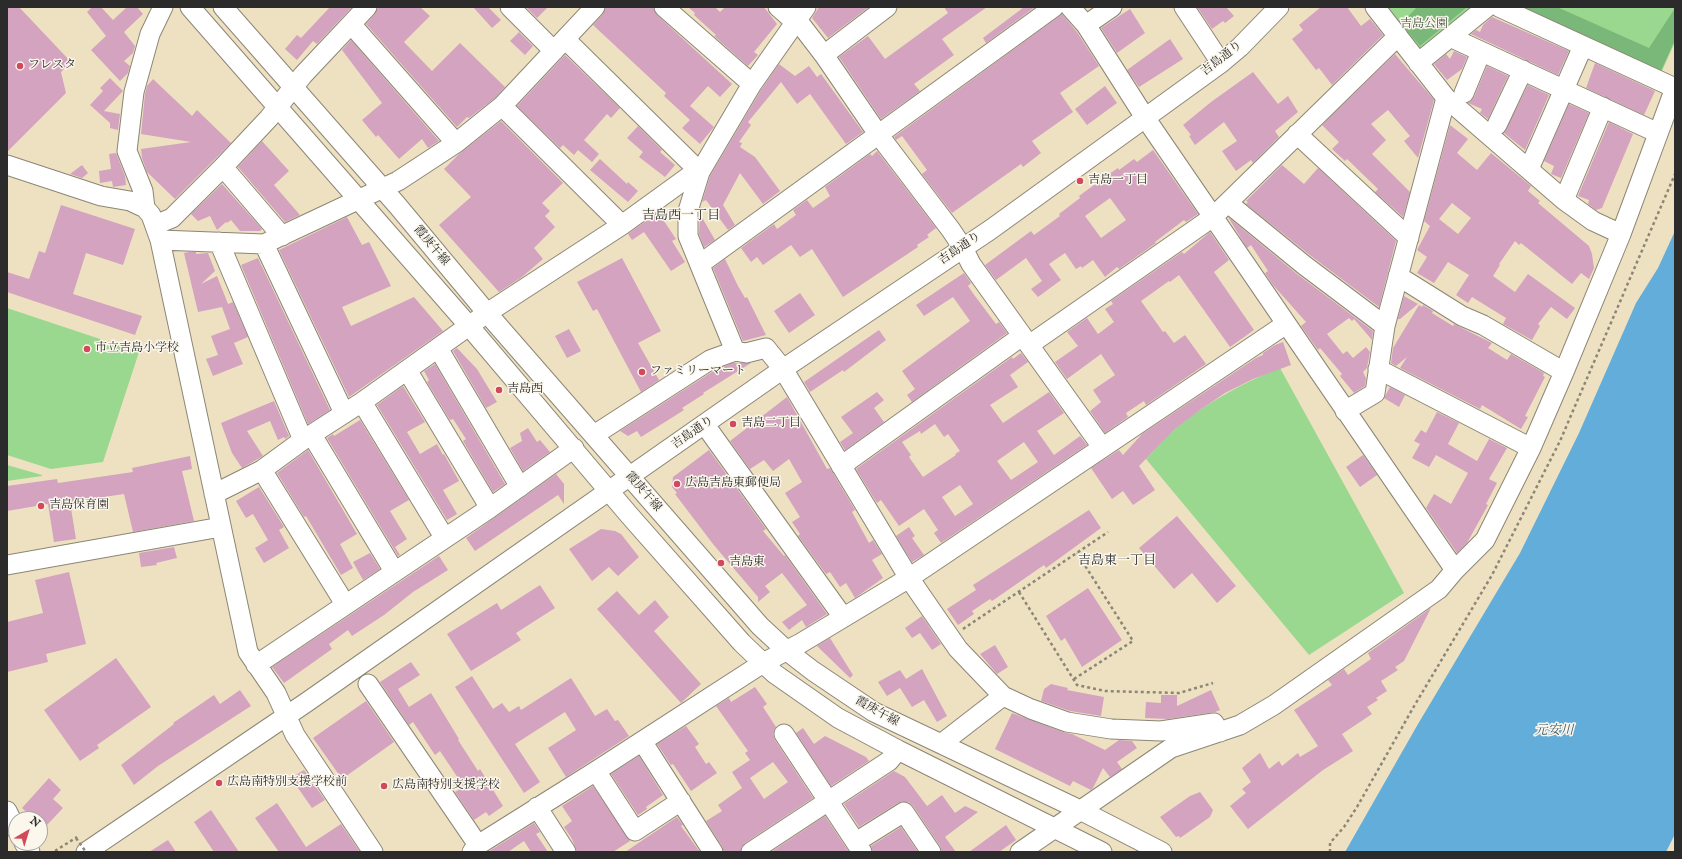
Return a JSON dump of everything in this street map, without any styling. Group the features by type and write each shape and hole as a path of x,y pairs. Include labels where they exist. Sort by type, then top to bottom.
{"street":[{"path":"163,7 150,34 134,92 127,151 143,191 145,208 158,233 243,634 248,652 276,693 295,735 373,852"},
{"path":"190,7 469,326 574,448 608,491 742,643 763,663 775,674 838,718 898,750 1102,852"},
{"name":"霞庚午線","path":"223,7 382,188 487,313 629,477 760,626 786,651 874,712 1080,810 1162,852"},
{"path":"158,233 223,167 278,107 293,87 367,7"},
{"path":"510,7 560,45 700,172"},
{"path":"158,233 219,242 264,244 398,181 456,143 502,106 595,7"},
{"path":"664,7 752,84"},
{"path":"778,7 795,22 801,25 824,55 878,134 963,248 970,264 1102,447"},
{"path":"735,352 688,236 688,210 700,172 752,84 806,7"},
{"path":"824,55 887,7"},
{"path":"700,264 1054,7"},
{"path":"1070,7 1086,25 1144,116 1455,570"},
{"path":"1086,25 1112,7"},
{"path":"1184,7 1220,63"},
{"name":"吉島通り","path":"80,846 287,715 705,425 783,369 963,248 1144,116 1220,63 1240,47 1279,7"},
{"path":"1375,7 1446,98 1564,200 1593,221 1621,234"},
{"path":"1418,62 1487,7"},
{"path":"1020,852 1171,748 1240,725 1274,706 1439,589 1455,570 1486,540 1564,372 1621,234 1675,88 1499,7"},
{"path":"351,24 456,143"},
{"path":"841,466 1213,217 1398,36"},
{"path":"1450,37 1658,133"},
{"path":"1528,169 1583,46"},
{"path":"1464,93 1481,52"},
{"path":"1497,125 1523,70"},
{"path":"1346,411 1375,393 1385,326 1446,98"},
{"path":"502,106 622,225"},
{"path":"1564,200 1603,107"},
{"path":"1297,134 1409,238"},
{"path":"7,165 101,196 130,201 145,208"},
{"path":"223,167 282,236"},
{"path":"214,494 262,470 308,437 362,402 487,313 622,225 691,175 700,172"},
{"path":"1228,203 1304,265 1385,326"},
{"path":"219,242 308,437 394,571"},
{"path":"264,244 344,413"},
{"path":"1398,276 1462,316 1483,325 1564,372"},
{"path":"368,684 475,849 537,807 596,771 763,663 786,651 908,578 1286,324"},
{"path":"438,348 520,487"},
{"path":"594,435 710,360 735,352 746,353 766,348 783,369 908,578 958,649 1003,696 1031,709 1067,722 1096,727 1111,729 1161,730 1214,723 1220,732"},
{"path":"1378,369 1530,448"},
{"path":"407,370 490,508"},
{"path":"362,402 444,537"},
{"path":"705,425 843,616"},
{"path":"256,665 444,537 490,508 574,448"},
{"path":"262,470 345,604"},
{"path":"7,565 221,527"},
{"path":"941,744 1003,696"},
{"path":"784,734 859,847 904,812 931,852"},
{"path":"642,741 714,852"},
{"path":"751,852 889,761 898,750"},
{"path":"596,771 635,831 681,801"},
{"path":"537,807 566,852"}],"path":[{"path":"961,630 1108,532"},
{"path":"1074,679 1133,641 1078,553"},
{"path":"1019,592 1077,685 1105,691 1179,693 1213,683"},
{"path":"55,851 80,846"}],"green space":[{"name":"吉島公園","path":"1388,7 1479,7 1421,51"},
{"name":"吉島公園","path":"1417,7 1467,7 1420,46 1401,24"},
{"path":"1514,7 1675,7 1675,42 1661,73"},
{"path":"1515,7 1557,7 1649,48 1675,8 1675,40 1661,71"},
{"path":"7,308 139,352 103,462 51,469 7,455"},
{"path":"1280,368 1404,593 1309,655 1146,459 1168,435 1200,410 1252,380"},
{"path":"7,465 42,475 42,476 7,481"}],"water":[{"name":"元安川","path":"1675,231 1675,834 1666,852 1345,852 1418,724 1520,553 1579,433 1636,303 1658,268"}],"building":[{"path":"7,7 19,7 71,62 61,72 66,93 7,152"},
{"path":"92,7 101,7 113,20 127,7 137,7 143,14 124,32 135,46 133,53 124,61 130,66 128,73 120,81 91,50 106,36 87,12"},
{"path":"330,7 352,7 317,44 313,41 297,60 285,49 297,35 301,38"},
{"path":"378,7 420,7 430,16 404,42 432,71 460,43 505,87 495,98 469,118 467,117 457,127 366,24 375,14"},
{"path":"473,7 488,7 501,20 492,28"},
{"path":"526,7 548,7 537,18"},
{"path":"606,7 653,7 657,15 732,84 720,97 708,86 690,106 714,127 700,144 682,128 690,120 664,96 666,93 593,25 603,14"},
{"path":"688,7 715,7 720,12 725,7 764,7 777,24 754,52 758,55 748,66 714,36 716,35 694,15 695,13"},
{"path":"819,7 869,7 828,38 812,18"},
{"path":"944,7 987,7 942,39 954,55 914,84 920,91 881,119 839,57 868,36 885,59 948,13"},
{"path":"1024,7 1035,7 986,43 983,38"},
{"path":"1197,7 1226,7 1234,16 1225,23 1223,21 1212,29"},
{"path":"1321,7 1347,7 1361,26 1370,19 1383,35 1332,85 1319,68 1316,70 1292,39 1303,30 1299,25"},
{"path":"1130,9 1145,33 1117,53 1101,28"},
{"path":"1062,14 1077,32 1099,66 1060,93 1073,112 1032,141 1041,153 1023,167 1021,164 952,213 922,174 927,170 902,136 896,140 894,137"},
{"path":"1492,17 1569,51 1558,75 1471,34 1476,30 1480,32 1483,25"},
{"path":"519,32 533,46 525,55 510,41"},
{"path":"1170,39 1183,59 1139,87 1127,70"},
{"path":"351,40 439,141 428,148 422,139 399,159 378,135 376,137 362,120 382,103 342,50"},
{"path":"1454,51 1467,57 1462,69 1447,80 1434,64 1446,54 1450,59"},
{"path":"1395,54 1434,100 1418,158 1404,141 1410,136 1388,110 1371,124 1386,140 1372,154 1410,192 1403,217 1375,192 1378,189 1347,159 1345,161 1332,149 1339,142 1322,125"},
{"path":"565,55 620,108 611,118 607,114 584,140 599,154 592,162 578,150 574,155 563,145 560,148 517,106"},
{"path":"1595,63 1655,91 1644,115 1586,88"},
{"path":"779,64 795,76 809,66 817,77 821,74 863,132 846,144 810,94 797,104 781,82 748,122 751,125 739,142 742,143 740,147 755,157 780,191 763,204 740,173 723,205 735,225 728,230 706,200 702,202 710,176 761,90"},
{"path":"1487,66 1508,76 1488,119 1480,113 1482,109 1468,103 1474,97"},
{"path":"1253,72 1278,104 1288,96 1298,112 1275,131 1279,137 1253,163 1251,160 1236,171 1222,151 1237,141 1224,122 1195,145 1189,136 1191,135 1183,125 1211,102"},
{"path":"110,78 123,91 104,111 120,114 118,130 110,128 110,123 90,105 103,91 100,88"},
{"path":"153,79 192,116 197,110 231,143 175,199 147,172 142,158 141,149 191,142 141,134 145,94 147,86"},
{"path":"1528,85 1549,95 1525,150 1504,133"},
{"path":"1105,86 1117,103 1087,125 1075,109"},
{"path":"1569,104 1589,113 1561,178 1551,174 1554,166 1544,161"},
{"path":"501,121 563,183 542,203 550,211 545,216 555,227 534,248 543,259 522,277 499,292 439,225 471,197 444,169 459,154"},
{"path":"1609,122 1633,134 1602,208 1596,210 1588,204 1589,200 1578,196"},
{"path":"1450,125 1468,139 1457,153 1477,170 1491,153 1531,186 1528,191 1540,201 1538,203 1589,246 1594,268 1589,279 1581,273 1572,284 1521,243 1519,245 1515,241 1499,264 1500,265 1493,276 1515,292 1528,274 1575,308 1567,319 1551,307 1538,324 1540,326 1532,340 1503,324 1506,318 1472,297 1468,303 1456,295 1469,275 1448,262 1434,283 1417,273 1427,257 1417,250 1430,226 1424,221","holes":["1452,203 1471,218 1458,234 1439,219"]},
{"path":"638,126 662,150 660,152 675,165 665,177 639,157 643,152 627,138"},
{"path":"262,141 289,171 274,185 300,215 285,222 238,167"},
{"path":"1153,150 1198,214 1186,222 1184,220 1155,242 1156,243 1119,269 1117,267 1105,277 1093,260 1082,268 1081,266 1076,269 1065,253 1049,264 1061,280 1038,297 1031,289 1042,281 1026,258 996,280 985,265 1031,231 1034,235 1060,216 1059,214 1080,198 1079,196 1109,174 1118,168 1119,170 1134,159 1137,162","holes":["1110,198 1126,220 1101,238 1085,216"]},
{"path":"877,151 936,228 927,235 929,237 917,245 918,247 843,297 812,249 800,257 791,245 763,265 757,257 751,262 741,248 774,224 777,229 796,215 793,210 807,200 813,208 830,196 825,187 870,154 872,156"},
{"path":"116,153 125,176 126,185 113,187 112,181 100,183 99,171 111,169 109,154"},
{"path":"600,159 627,184 628,182 638,191 628,202 590,170"},
{"path":"82,165 88,173 82,178 70,174"},
{"path":"1282,165 1304,184 1318,168 1396,241 1379,307 1311,256 1246,204 1248,202 1246,201"},
{"path":"222,184 262,229 260,231 240,231 231,220 227,223 226,222 217,230 210,216 198,221 191,214"},
{"path":"61,205 135,229 123,265 86,253 73,294 142,316 135,335 7,292 7,272 29,279 39,251 45,253"},
{"path":"658,212 676,239 672,241 685,262 671,271 644,232 632,240 628,234"},
{"path":"700,214 715,240 704,247 699,234"},
{"path":"347,217 362,245 369,242 391,286 342,307 351,326 414,297 443,331 349,397 279,250"},
{"path":"1228,217 1297,274 1373,331 1372,340 1354,319 1352,321 1349,318 1327,334 1343,354 1347,351 1353,358 1366,347 1370,352 1367,368 1363,372 1366,378 1365,386 1354,393 1340,376 1342,374 1320,348 1318,350 1301,326 1306,322 1273,285 1265,273 1268,271 1251,245 1247,248"},
{"path":"1210,232 1229,260 1214,272 1254,330 1230,347 1179,275 1170,282 1169,281 1141,301 1163,332 1165,331 1174,343 1185,335 1206,364 1146,405 1144,401 1126,413 1128,417 1105,433 1090,411 1101,402 1093,390 1115,375 1101,354 1067,379 1055,362 1078,346 1067,332 1087,318 1098,334 1114,322 1105,309 1113,304 1111,301 1182,252 1184,254"},
{"path":"196,252 196,254 208,253 215,271 201,284 217,276 228,304 233,302 248,337 234,343 243,364 213,376 206,359 218,355 211,336 230,329 222,307 198,312 184,253"},
{"path":"258,258 330,410 308,424 241,265"},
{"path":"622,258 661,331 638,343 659,380 641,392 597,309 593,311 577,282"},
{"path":"725,259 738,286 745,298 747,297 766,335 743,341 713,268"},
{"path":"964,273 971,283 968,286 975,296 996,324 999,322 1007,333 912,402 907,395 915,389 902,371 970,321 953,297 924,316 916,305"},
{"path":"800,293 815,315 789,333 774,311"},
{"path":"1404,296 1418,304 1398,319"},
{"path":"1419,305 1422,307 1423,305 1433,311 1432,313 1453,326 1454,324 1492,343 1488,348 1507,360 1511,354 1544,373 1543,376 1545,377 1525,416 1528,417 1521,429 1482,405 1480,409 1400,368 1407,357 1396,366 1391,363 1393,348"},
{"path":"569,329 581,351 567,358 555,336"},
{"path":"879,330 886,340 844,372 843,370 810,392 804,382"},
{"path":"1283,342 1291,365 1253,379 1225,393 1175,429 1139,466 1155,490 1133,505 1123,491 1112,499 1091,468 1119,450 1123,455 1142,434 1256,358 1263,355 1263,353 1275,345"},
{"path":"457,348 477,369 497,402 486,408 453,351"},
{"path":"1021,353 1028,362 1010,375 1018,387 990,405 1003,423 1049,392 1064,413 1037,431 1054,455 1080,436 1087,445 941,543 934,533 938,530 924,509 899,526 881,500 877,503 856,469 1012,357 1013,359","holes":["935,424 944,437 948,434 960,451 923,477 909,457 911,455 902,442 920,431 921,434","1024,442 1038,462 1011,480 997,461","960,485 973,504 955,516 942,497"]},
{"path":"733,363 751,363 703,393 704,394 682,408 684,410 641,437 637,431 628,436 620,431 715,370"},
{"path":"435,364 505,484 493,492 463,441 466,439 453,419 450,420 427,382 429,380 424,371"},
{"path":"403,386 425,422 407,432 420,454 437,444 459,481 443,490 457,514 447,520 377,405"},
{"path":"1390,387 1405,395 1399,407 1384,398"},
{"path":"877,392 884,400 874,408 884,422 845,450 840,442 853,433 841,417"},
{"path":"787,397 827,469 830,468 855,510 852,512 869,543 873,540 882,554 872,560 883,578 855,598 846,583 840,587 830,572 826,574 798,536 800,534 792,522 800,517 785,493 802,482 789,459 773,471 764,460 750,469 730,441"},
{"path":"274,401 289,436 285,439 284,437 278,440 270,421 247,431 263,456 242,468 232,453 221,423"},
{"path":"1437,412 1459,423 1448,444 1477,461 1489,439 1507,448 1489,479 1497,483 1486,504 1488,505 1467,543 1457,553 1426,508 1434,494 1451,504 1468,473 1436,455 1429,467 1412,458 1420,444 1414,441 1421,430 1426,433"},
{"path":"360,420 409,500 390,511 407,539 395,547 400,555 398,556 327,438 333,434 334,436"},
{"path":"528,428 537,442 540,440 550,452 523,471 510,448 522,441 520,433"},
{"path":"308,450 357,534 340,544 353,568 341,575 306,516 304,517 277,473"},
{"path":"709,450 766,529 763,531 784,556 785,555 827,614 806,627 802,620 789,630 782,622 807,605 782,573 765,586 770,592 758,602 758,597 713,544 675,494 677,493 672,487 673,477"},
{"path":"1363,455 1377,475 1360,487 1346,467"},
{"path":"190,456 192,469 182,471 194,521 133,532 124,494 70,502 76,539 54,542 48,504 7,511 7,486 57,479 58,483 133,472 132,468"},
{"path":"556,474 564,484 564,504 558,495 475,551 466,538"},
{"path":"259,487 284,527 279,530 289,548 264,563 255,548 268,540 253,514 246,518 236,501"},
{"path":"1089,510 1101,528 1046,568 1044,565 992,601 990,599 972,611 974,614 958,625 947,609 976,590 973,585"},
{"path":"1177,516 1236,586 1217,603 1192,573 1174,589 1139,548"},
{"path":"909,527 915,536 912,538 924,555 912,562 896,536"},
{"path":"601,529 615,531 621,534 639,557 618,576 609,567 592,581 569,549"},
{"path":"174,547 177,558 156,563 157,565 141,567 139,553"},
{"path":"370,553 380,569 363,580 353,562"},
{"path":"439,556 448,570 413,592 384,615 352,636 348,630 329,644 332,649 284,683 272,667"},
{"path":"69,572 86,644 46,654 48,662 7,672 7,622 43,613 35,580"},
{"path":"540,585 555,608 516,633 521,640 471,671 447,634 497,603 501,610"},
{"path":"1088,588 1122,640 1082,667 1065,638 1061,641 1046,616"},
{"path":"617,591 639,615 655,600 669,617 654,631 701,684 681,703 597,609"},
{"path":"1431,608 1404,661 1395,667 1398,670 1381,681 1387,691 1376,698 1378,700 1367,707 1372,714 1342,734 1353,751 1323,770 1248,829 1230,806 1246,793 1242,789 1251,782 1242,768 1260,753 1269,769 1279,761 1282,766 1298,753 1300,757 1318,746 1294,710 1332,685 1328,680 1344,669 1348,675 1371,659 1368,653"},
{"path":"922,616 941,644 932,650 920,633 912,638 905,628"},
{"path":"830,638 853,675 850,678 817,646"},
{"path":"995,645 1008,667 997,674 980,654"},
{"path":"116,658 151,707 97,745 99,748 80,761 44,710"},
{"path":"411,662 420,675 398,689 409,707 431,693 459,739 458,740 478,771 480,769 503,806 489,816 486,812 474,820 455,792 464,787 440,751 435,755 413,722 409,725 380,682"},
{"path":"922,669 947,716 937,722 924,700 912,707 900,688 887,696 878,682 900,670 906,679"},
{"path":"472,676 493,709 502,703 509,712 519,706 521,710 571,678 595,716 607,709 615,721 618,720 629,736 566,777 548,748 576,730 565,712 515,744 540,782 524,793 455,687"},
{"path":"1051,684 1068,688 1067,690 1104,697 1101,716 1070,711 1041,701 1044,689"},
{"path":"755,687 767,704 763,707 776,727 773,734 775,740 813,798 745,843 740,852 724,852 722,846 706,821 722,811 718,805 742,788 732,772 750,760 745,753 748,751 716,706 729,698 731,702","holes":["773,762 788,782 764,799 750,778"]},
{"path":"240,690 251,706 158,766 134,785 121,765 174,724 173,723 214,695 220,704"},
{"path":"1211,690 1220,710 1168,719 1145,718 1146,702 1161,703 1161,695 1177,695 1177,706"},
{"path":"366,701 394,742 342,779 313,738"},
{"path":"1012,713 1072,734 1105,750 1119,740 1132,741 1137,748 1117,762 1122,769 1110,777 1103,768 1091,790 1073,781 1070,786 995,749"},
{"path":"686,726 699,744 695,747 706,764 709,762 717,773 691,791 673,764 671,765 657,744"},
{"path":"803,728 814,744 825,736 866,757 869,761 831,786 796,733"},
{"path":"639,756 663,795 646,807 647,809 638,815 611,774"},
{"path":"304,770 325,800 312,808 291,778"},
{"path":"894,771 905,777 927,806 942,795 955,813 965,806 978,812 945,837 956,852 942,852 940,846 909,802 898,803 859,827 844,804"},
{"path":"49,778 61,790 53,799 63,808 48,824 48,811 25,811 22,808"},
{"path":"593,786 630,841 613,852 577,852 572,839 564,827 572,821 562,806"},
{"path":"1200,792 1213,810 1210,817 1180,838 1179,836 1176,837 1160,817 1190,796"},
{"path":"277,803 306,847 341,824 360,852 279,852 255,818"},
{"path":"211,810 239,852 214,852 194,822"},
{"path":"825,816 849,852 771,852"},
{"path":"677,817 683,825 681,826 700,852 625,852"},
{"path":"534,823 540,832 536,834 548,852 531,852 524,841 508,852 488,852"},
{"path":"1006,825 1016,840 999,852 969,852"},
{"path":"901,827 918,852 873,852 871,846"},
{"path":"168,840 176,852 149,852"}],"place":[{"name":"フレスタ","path":"20,66"},
{"name":"吉島一丁目","path":"1080,181"},
{"name":"市立吉島小学校","path":"87,349"},
{"name":"ファミリーマート","path":"642,372"},
{"name":"吉島西","path":"499,390"},
{"name":"吉島二丁目","path":"733,424"},
{"name":"広島吉島東郵便局","path":"677,484"},
{"name":"吉島保育園","path":"41,506"},
{"name":"吉島東","path":"721,563"},
{"name":"広島南特別支援学校前","path":"219,783"},
{"name":"広島南特別支援学校","path":"384,786"}],"district":[{"name":"吉島西一丁目","path":"681,216"},
{"name":"吉島東一丁目","path":"1117,561"}]}
